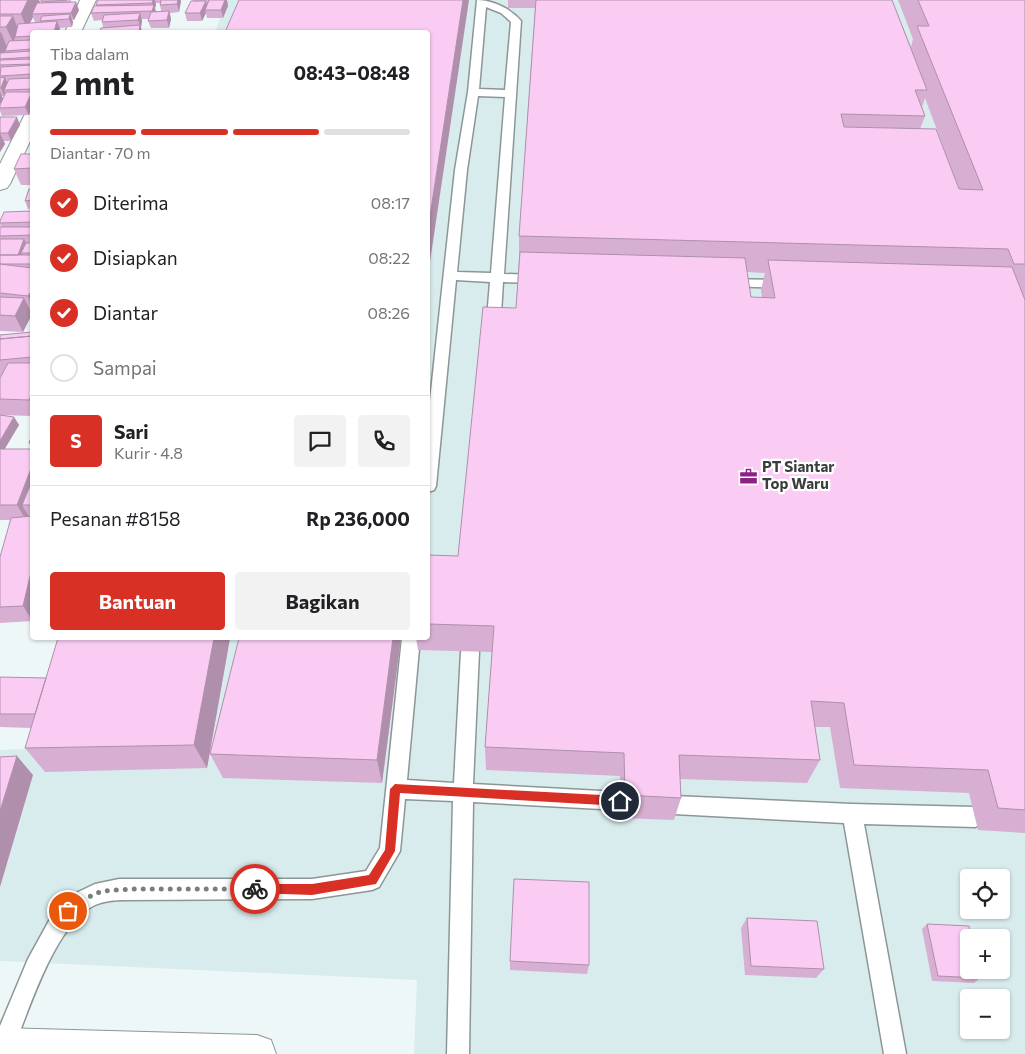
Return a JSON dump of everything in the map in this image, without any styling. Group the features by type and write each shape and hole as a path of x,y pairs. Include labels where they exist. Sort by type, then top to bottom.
{"street":[{"path":"74,30 88,0"},
{"path":"8,120 30,119"},
{"path":"0,184 30,123"},
{"path":"2,1047 257,1054"}],"lane":[{"path":"430,467 460,170 473,92 482,1 496,6 516,21 493,338"},
{"path":"473,92 510,94"},
{"path":"450,276 556,279"},
{"path":"714,283 802,285"},
{"path":"2,1047 35,966 68,911 84,899 102,891 131,889 312,890 372,880 390,851 411,640"},
{"path":"458,1054 463,793 470,652"},
{"path":"395,789 620,801"},
{"path":"674,805 852,814 975,817"},
{"path":"852,814 895,1054"}],"shaded area":[{"path":"226,0 1025,0 1025,1054 414,1054 417,980 0,961 0,750 47,748 75,640 430,640 430,30 216,30"}],"building":[{"path":"0,0 28,0 21,14 0,14"},
{"path":"41,0 67,0 41,2"},
{"path":"98,0 153,0 152,3 96,5"},
{"path":"161,0 178,0 177,4 160,5"},
{"path":"209,0 225,0 221,10 205,10"},
{"path":"239,0 463,0 430,216 430,30 226,30"},
{"path":"536,0 892,0 927,90 915,90 925,116 841,114 844,127 936,129 959,189 983,190 917,26 929,26 918,0 1025,0 1025,264 1014,264 1008,249 519,236"},
{"path":"191,1 206,1 200,13 185,13"},
{"path":"76,2 71,13 32,14 37,3"},
{"path":"154,5 152,11 91,13 94,6"},
{"path":"169,11 167,20 148,21 151,12"},
{"path":"140,13 138,20 102,22 104,15"},
{"path":"70,14 69,19 40,21 42,16"},
{"path":"0,16 13,16 6,27 0,27"},
{"path":"57,21 55,30 30,30 30,36 15,37 18,24"},
{"path":"140,25 139,30 100,30 101,28"},
{"path":"30,40 30,49 5,51 9,41"},
{"path":"30,51 30,57 0,59 0,53"},
{"path":"30,59 30,64 0,65 0,60"},
{"path":"30,65 30,74 0,76 1,67"},
{"path":"5,77 1,88 0,88 0,78"},
{"path":"30,78 30,89 4,90 9,79"},
{"path":"6,92 30,92 25,107 0,108"},
{"path":"0,117 17,117 8,133 0,133"},
{"path":"21,154 30,154 30,168 14,169"},
{"path":"29,189 30,189 30,200 25,201"},
{"path":"30,211 30,222 0,223 4,212"},
{"path":"0,227 30,227 30,235 0,236"},
{"path":"0,239 24,239 18,255 0,255"},
{"path":"26,243 30,243 30,253 21,253"},
{"name":"PT Siantar Top Waru","path":"520,252 745,258 751,297 775,298 768,260 1012,267 1025,300 1025,810 998,808 988,770 854,765 844,703 811,701 820,760 679,755 681,798 625,795 624,753 485,747 494,626 430,624 430,555 458,556 483,307 516,308"},
{"path":"0,255 30,255 30,264 0,264"},
{"path":"0,264 30,268 30,293 28,296 0,293"},
{"path":"0,297 24,298 15,316 0,315"},
{"path":"30,332 30,336 0,339 0,335"},
{"path":"30,336 30,357 0,360 0,339"},
{"path":"8,363 30,363 29,400 0,399 0,378"},
{"path":"0,415 14,417 0,441"},
{"path":"0,449 30,449 30,471 17,505 0,505"},
{"path":"30,486 30,505 22,505"},
{"path":"30,516 30,576 23,606 0,607 0,557 11,518"},
{"path":"57,640 214,640 194,745 25,748"},
{"path":"238,640 393,640 377,760 210,754"},
{"path":"0,677 46,678 35,714 0,714"},
{"path":"17,756 0,811 0,757"},
{"path":"514,879 589,882 589,965 510,961"},
{"path":"747,918 817,921 824,969 751,966"},
{"path":"927,924 969,926 970,929 960,929 960,977 938,976"}],"way so far":[{"path":"68,911 84,899 102,891 131,889 255,889"}],"place":[{"name":"PT Siantar Top Waru","path":"748,476"}],"route":[{"path":"255,889 312,890 372,880 390,851 395,789 620,801"}]}
